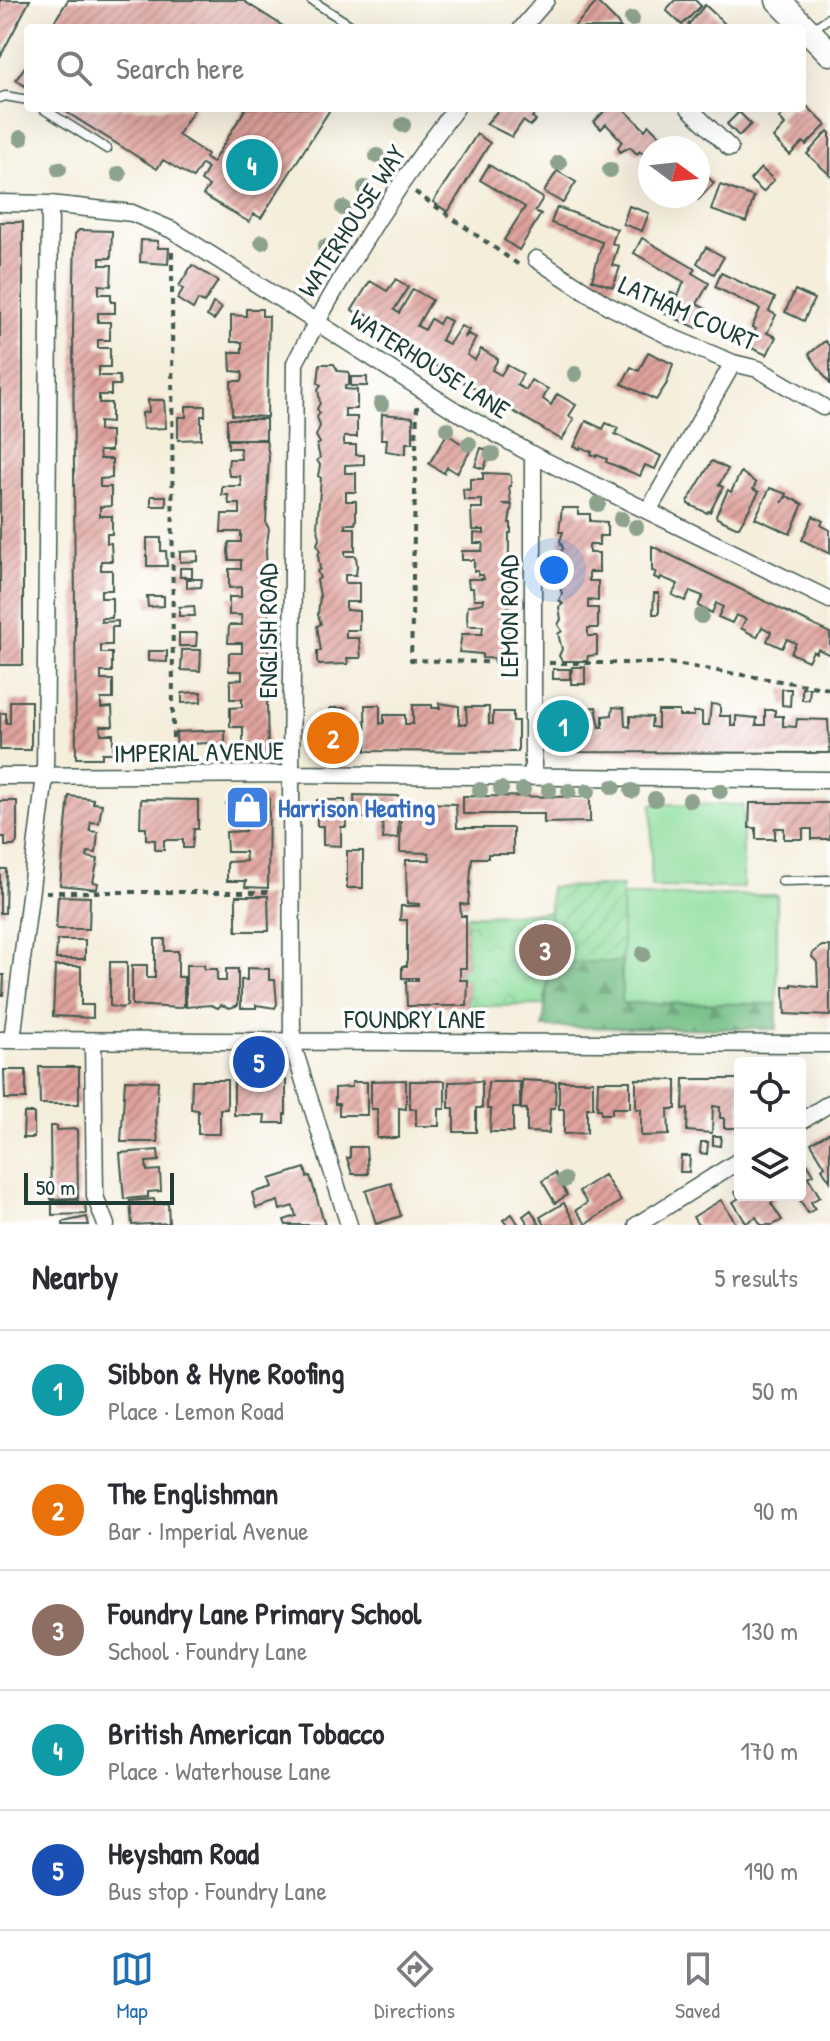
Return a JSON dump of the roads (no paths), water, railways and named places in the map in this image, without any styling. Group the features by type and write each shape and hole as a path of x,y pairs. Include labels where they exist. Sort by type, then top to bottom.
{"street":[{"path":"525,24 546,0"},
{"path":"806,32 830,53"},
{"name":"WATERHOUSE WAY","path":"316,322 402,184 453,112"},
{"path":"698,112 730,148"},
{"name":"WATERHOUSE LANE","path":"0,203 50,204 132,213 172,230 418,387 533,455 830,600"},
{"path":"6,1040 31,892 45,776 50,204"},
{"name":"LATHAM COURT","path":"536,259 607,305 673,338 733,363 758,369 823,407"},
{"name":"ENGLISH ROAD","path":"316,322 295,363 292,1043 349,1225"},
{"path":"648,511 733,363"},
{"name":"LEMON ROAD","path":"533,455 533,777"},
{"name":"IMPERIAL AVENUE","path":"0,776 291,774 830,780"},
{"name":"FOUNDRY LANE","path":"6,1040 830,1044"},
{"path":"93,1041 95,1196 106,1225"},
{"path":"806,1118 830,1103"},
{"path":"637,1225 734,1164"}],"lane":[{"path":"311,0 349,24"},
{"path":"791,19 830,17"},
{"path":"0,98 24,99"},
{"path":"48,112 107,149"},
{"path":"782,881 830,880"}],"place":[{"name":"British American Tobacco","path":"252,165"},
{"name":"Sibbon & Hyne Roofing","path":"563,726"},
{"name":"The Englishman","path":"333,738"},
{"name":"Harrison Heating","path":"247,808"},
{"name":"Foundry Lane Primary School","path":"545,950"},
{"name":"Heysham Road","path":"259,1062"}]}
